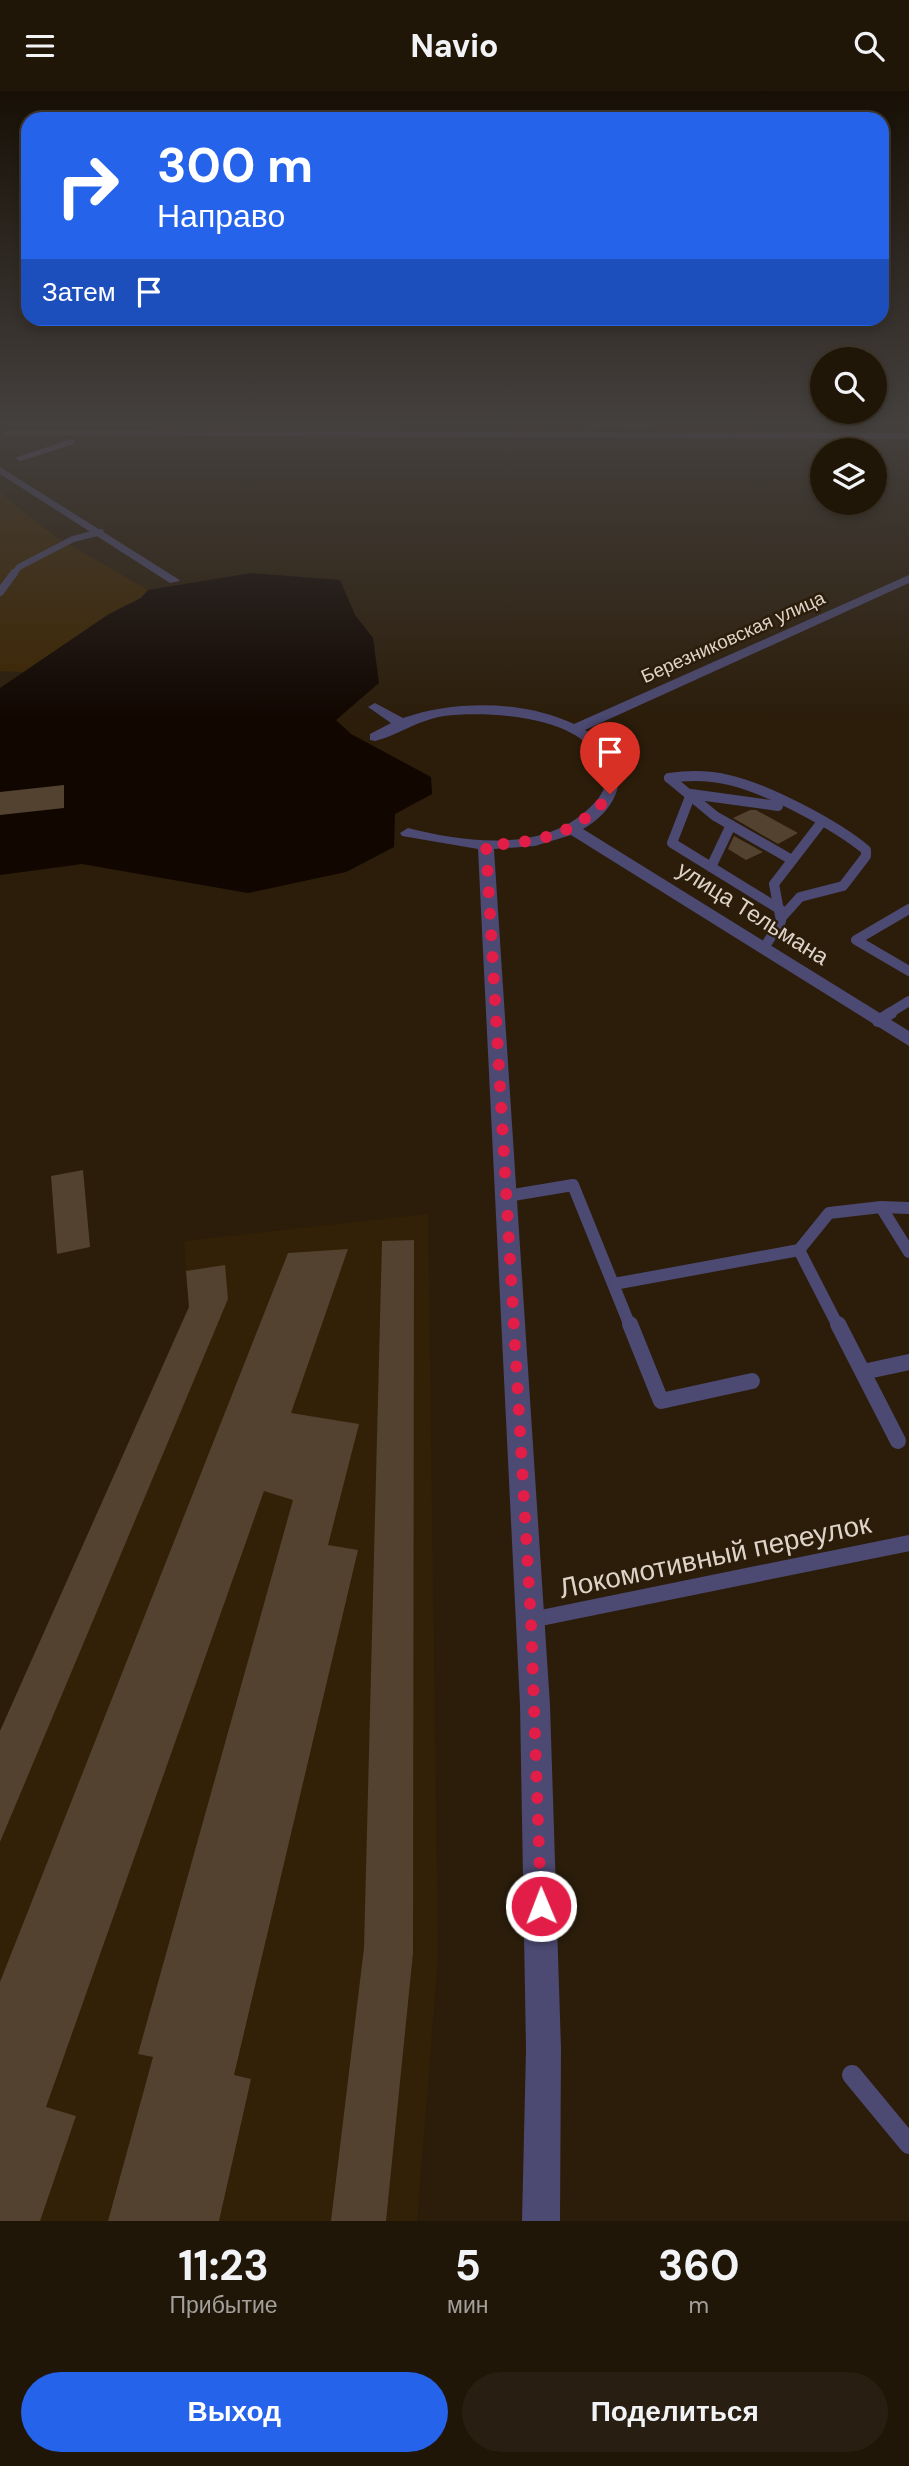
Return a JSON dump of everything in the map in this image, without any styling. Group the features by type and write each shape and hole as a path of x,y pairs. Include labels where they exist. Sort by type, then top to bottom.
{"street":[{"path":"82,520 174,581"},
{"name":"Березниковская улица","path":"573,730 909,579"},
{"path":"375,707 402,724"},
{"path":"375,737 402,724 454,711 486,710 538,717 573,730 594,743 608,759 614,776 610,794 595,813 571,828 536,840 486,845 440,842 408,833"},
{"name":"улица Тельмана","path":"571,828 909,1040"},
{"path":"486,845 531,1621 540,1851 544,2070 541,2221"}],"lane":[{"path":"0,592 19,567 74,539 100,532"},
{"path":"782,913 800,897 843,886 866,856 866,850 862,845 821,823 739,783 695,774 669,778 715,816 792,860"},
{"path":"691,794 792,808"},
{"path":"691,794 672,843 782,913"},
{"path":"764,948 780,929 782,913 773,890 774,884 821,823"},
{"path":"711,867 731,825"},
{"path":"909,909 856,940 909,971"},
{"path":"878,1021 909,1001"},
{"path":"507,1196 573,1185 661,1401 752,1381"},
{"path":"614,1284 799,1250 829,1213 881,1207 909,1208"},
{"path":"881,1207 909,1252"},
{"path":"799,1250 898,1441"},
{"path":"863,1372 909,1362"},
{"name":"Локомотивный переулок","path":"531,1621 909,1543"},
{"path":"852,2075 909,2144"}],"shaded area":[{"path":"0,520 35,520 56,537 148,590 141,598 109,614 24,672 0,671"},
{"path":"251,573 340,580 355,615 373,638 379,683 336,720 351,734 431,777 432,794 395,814 394,847 346,872 248,893 82,864 0,875 0,688 109,614 141,598 148,590"},
{"path":"428,1214 438,1958 417,2221 0,2221 0,1731 189,1305 184,1241"}],"building":[{"path":"64,785 64,808 0,815 0,792"},
{"path":"756,810 798,833 778,844 733,818"},
{"path":"734,836 763,852 746,860 728,849"},
{"path":"83,1170 90,1247 57,1254 51,1176"},
{"path":"414,1240 413,1953 386,2221 331,2221 364,1948 382,1241"},
{"path":"348,1249 291,1413 359,1424 328,1545 358,1550 234,2075 251,2079 219,2221 108,2221 153,2057 138,2054 293,1500 264,1491 46,2107 76,2116 40,2221 0,2221 0,1982 288,1253"},
{"path":"225,1265 228,1299 0,1842 0,1731 189,1307 186,1271"}],"route":[{"path":"541,1906 531,1621 486,845 531,841 571,828 595,813 610,794"}]}
